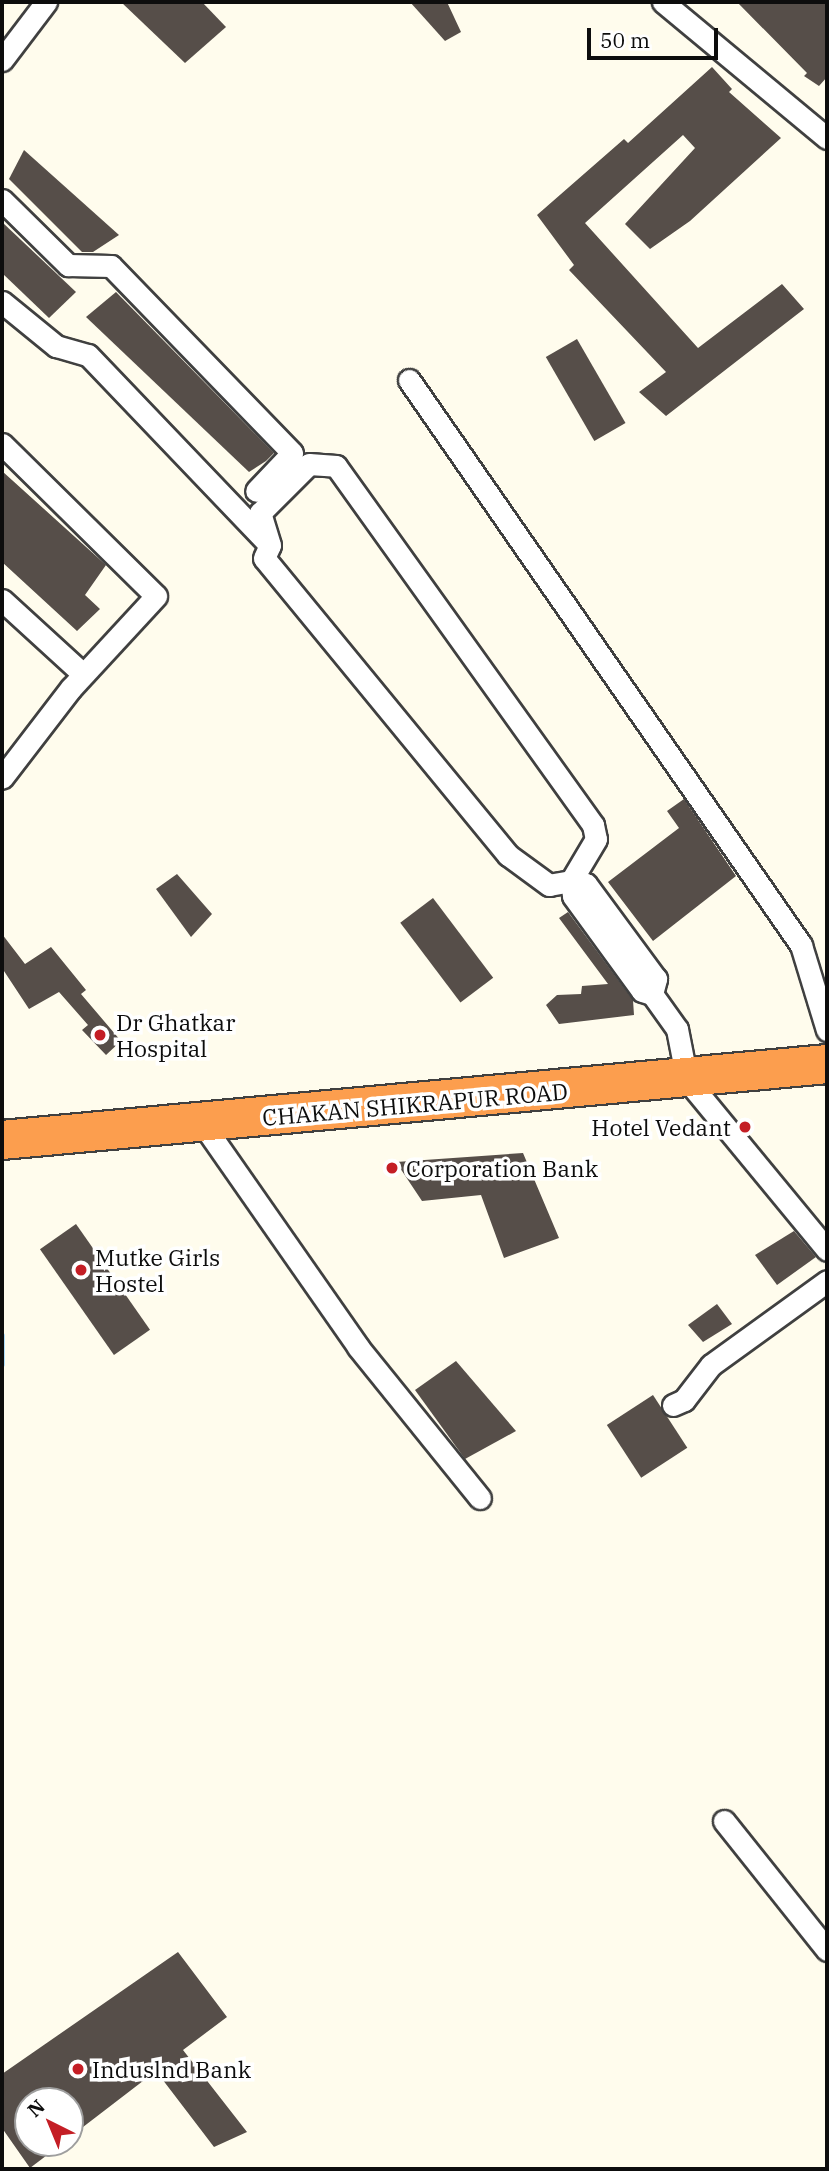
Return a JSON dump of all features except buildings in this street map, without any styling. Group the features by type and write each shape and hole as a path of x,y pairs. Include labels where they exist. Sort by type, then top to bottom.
{"highway":[{"name":"CHAKAN SHIKRAPUR ROAD","path":"2,1140 687,1080 827,1064"}],"street":[{"path":"2,60 46,2"},
{"path":"663,2 827,138"},
{"path":"2,200 68,265 111,266 292,453 256,491"},
{"path":"2,302 56,346 88,355 270,545"},
{"path":"410,380 801,945 827,1030"},
{"path":"2,444 156,596 83,674 2,778"},
{"path":"572,881 550,885 508,855 264,558 270,545 260,513 309,464 336,466 593,825 596,839 590,856 572,881 573,896 642,992 652,994 677,1030 687,1080 827,1250"},
{"path":"2,600 83,674"},
{"path":"202,1123 358,1347 480,1498"},
{"path":"673,1405 684,1400 711,1365 827,1281"},
{"path":"724,1821 827,1950"}],"waterway":[{"path":"2,1335 2,1364"}],"place":[{"name":"Dr Ghatkar Hospital","path":"100,1035"},
{"name":"Hotel Vedant","path":"745,1127"},
{"name":"Corporation Bank","path":"392,1168"},
{"name":"Mutke Girls Hostel","path":"81,1270"},
{"name":"Induslnd Bank","path":"78,2069"}]}
